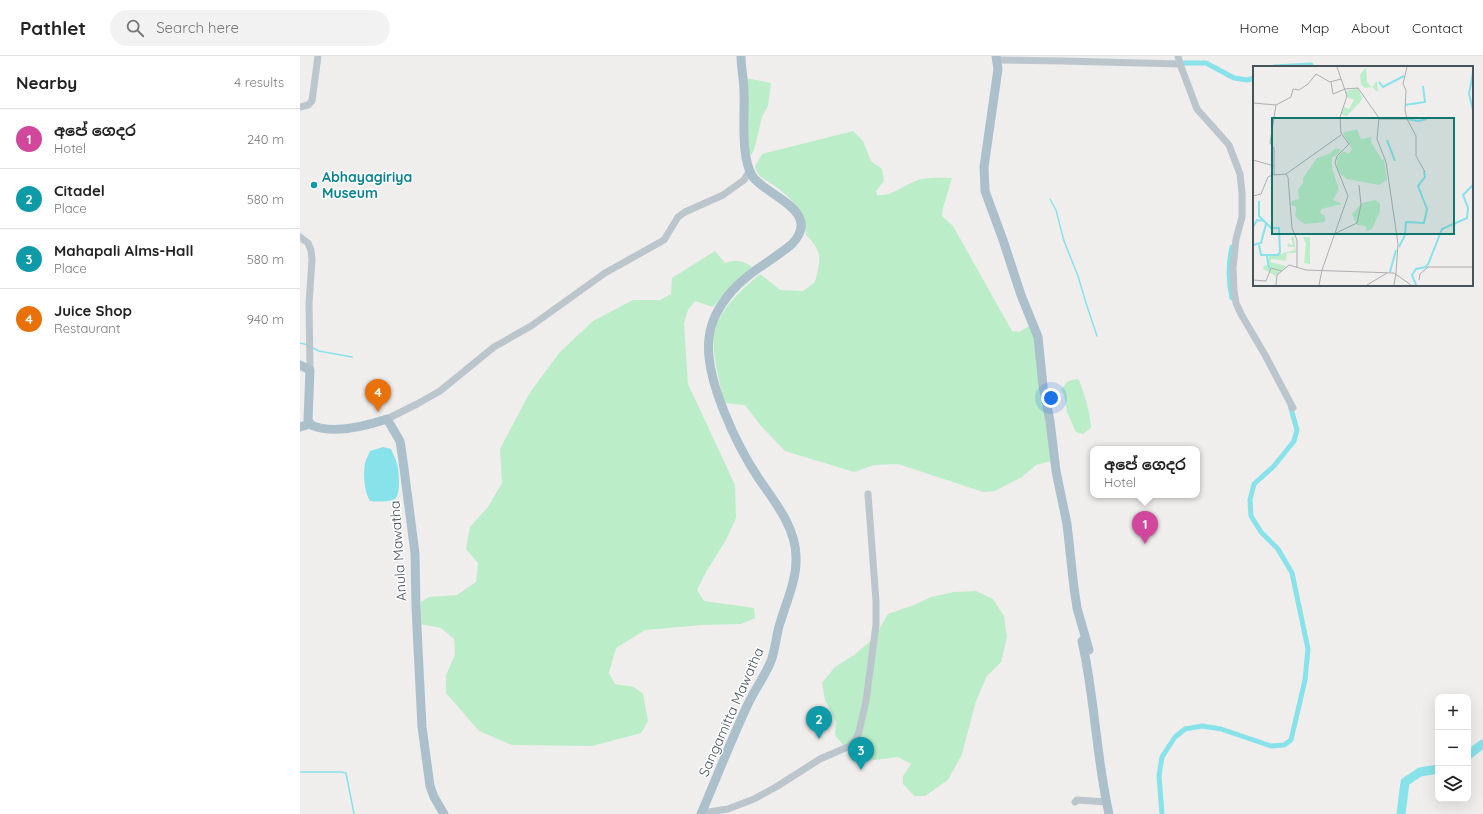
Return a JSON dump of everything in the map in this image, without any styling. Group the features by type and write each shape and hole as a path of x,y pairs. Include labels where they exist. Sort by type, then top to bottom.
{"main road":[{"name":"Sangamitta Mawatha","path":"702,814 747,705 771,662 776,646 780,623 794,575 796,562 794,541 782,513 743,452 722,406 709,356 711,328 720,306 731,292 747,277 792,244 800,229 799,219 794,210 786,202 757,181 746,160 744,82 741,56"},
{"path":"997,58 998,69 984,167 986,191 1021,295 1039,342 1043,386 1050,421 1056,471 1067,524 1077,608 1089,650 1082,641 1089,672 1100,768 1109,814"},
{"path":"300,365 310,370 308,420 310,424"},
{"path":"300,426 310,424 319,428 345,428 364,426 387,419"},
{"name":"Anula Mawatha","path":"387,419 400,441 415,553 416,619 422,727 430,786 434,797 444,814"}],"street":[{"path":"300,107 308,105 312,101 318,56"},
{"path":"1178,56 1197,109 1230,145 1240,174 1242,216 1236,239 1232,268 1236,303 1293,408"},
{"path":"997,58 1180,64"},
{"path":"387,419 440,391 494,346 531,326 605,273 664,240 678,217 685,212 723,195 736,187 744,180 750,170"},
{"path":"300,238 308,243 311,250 312,260 309,303 310,370"},
{"path":"702,814 728,809 754,798 820,759 850,746 856,739 866,701 876,625 876,601 868,494"},
{"path":"1075,802 1077,800 1106,802"}],"green space":[{"path":"746,78 771,83 768,106 762,117 754,150 749,156"},
{"path":"853,131 863,141 871,161 882,169 884,181 876,191 877,195 888,194 922,179 952,178 942,216 953,226 1012,331 1019,332 1029,326 1035,336 1051,461 1036,465 1022,477 995,491 983,492 898,464 874,465 854,472 785,451 761,426 745,405 724,403 713,341 720,317 725,309 745,287 760,274 780,290 803,291 815,282 819,262 816,247 806,235 803,218 796,205 779,189 760,176 755,167 762,154"},
{"path":"715,251 725,263 739,261 752,267 730,287 713,307 695,301 688,310 684,323 688,384 735,485 736,518 726,540 706,572 697,590 704,601 754,608 755,618 741,624 702,625 645,630 616,648 609,673 615,684 634,687 643,694 648,721 641,733 592,746 512,745 479,731 446,693 446,675 455,655 454,639 441,628 420,624 421,602 429,597 457,595 476,582 478,563 466,549 470,527 488,507 502,483 500,449 529,394 559,353 593,321 633,300 660,300 671,294 672,278"},
{"path":"1076,379 1079,380 1083,392 1091,428 1083,434 1076,432 1067,412 1064,394 1061,390 1068,381"},
{"path":"976,591 993,599 1004,616 1007,637 1001,662 987,676 976,701 962,754 948,780 925,796 914,796 903,784 903,776 911,764 898,757 874,760 850,753 835,735 836,722 825,700 822,683 835,667 854,655 874,638 888,614 931,597 954,592"}],"water":[{"path":"383,447 391,449 396,460 399,477 398,493 397,497 392,500 383,502 370,501 364,482 365,463 370,451"}],"waterway":[{"path":"1179,65 1183,63 1206,63 1234,78 1247,80 1253,78"},
{"path":"1292,66 1311,65"},
{"path":"1050,199 1056,210 1064,241 1078,276 1097,336"},
{"path":"1232,247 1229,273 1232,298"},
{"path":"300,343 308,345"},
{"path":"313,348 319,351 352,357"},
{"path":"1162,814 1159,776 1162,757 1175,737 1185,729 1202,726 1221,729 1271,746 1284,745 1291,740 1305,680 1308,649 1292,573 1278,549 1261,532 1251,516 1250,500 1254,484 1274,466 1294,441 1297,430 1290,405"},
{"path":"1471,753 1483,744"},
{"path":"1401,814 1405,782 1420,772 1435,770"},
{"path":"300,772 346,773 354,814"}],"place":[{"name":"Abhayagiriya Museum","path":"314,185"},
{"name":"Juice Shop","path":"378,412"},
{"name":"අපේ ගෙදර","path":"1145,544"},
{"name":"Citadel","path":"819,739"},
{"name":"Mahapali Alms-Hall","path":"861,770"}]}
